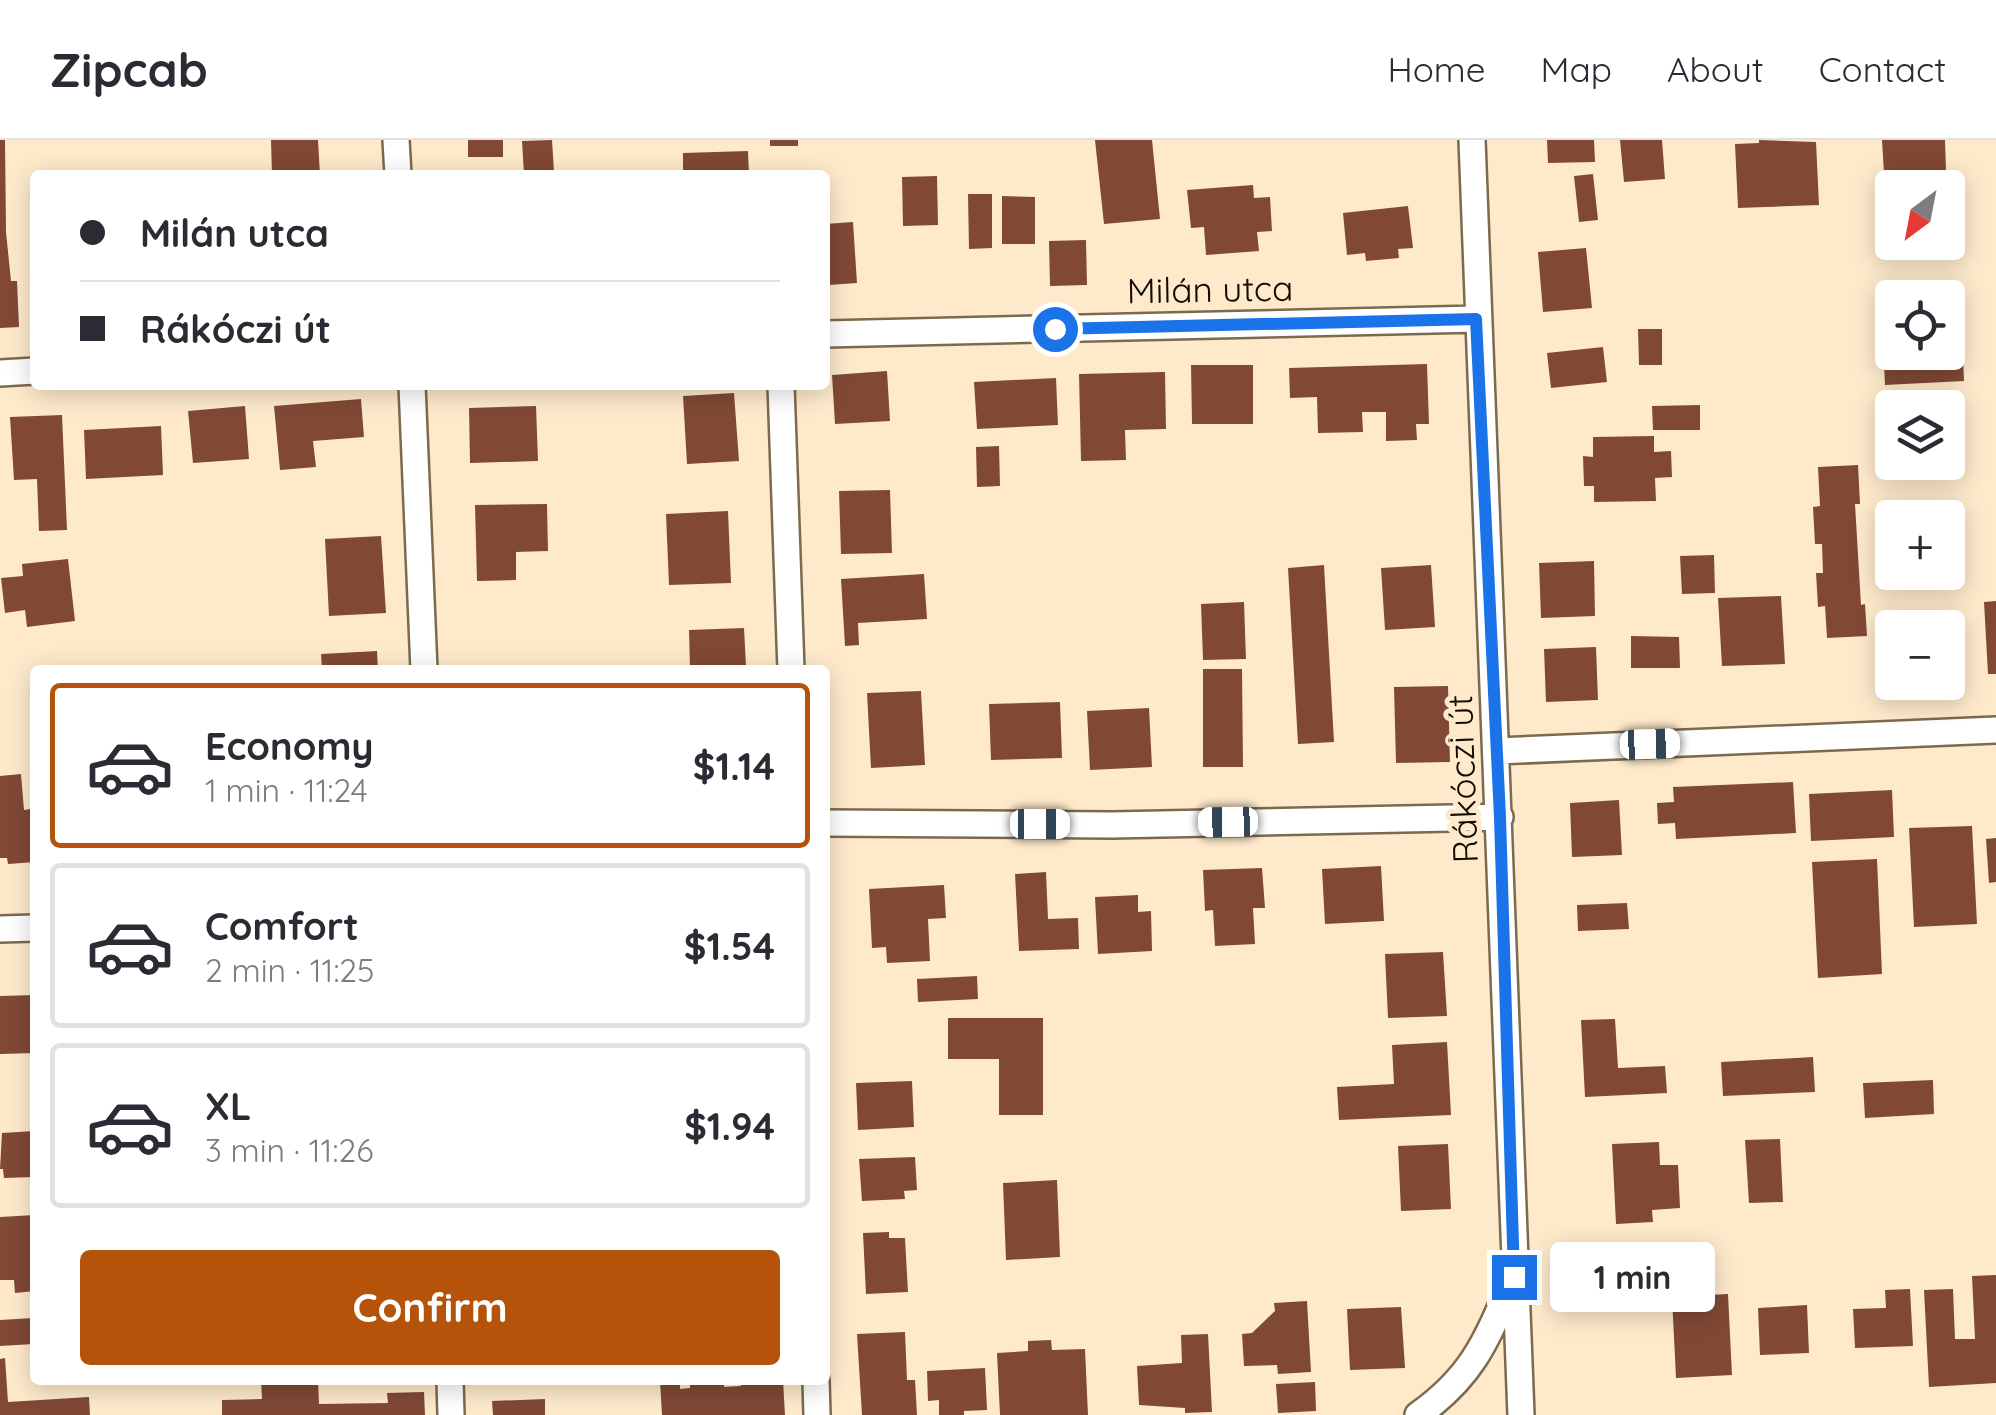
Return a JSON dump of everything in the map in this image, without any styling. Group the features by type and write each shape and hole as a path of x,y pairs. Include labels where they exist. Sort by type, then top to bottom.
{"street":[{"path":"396,140 398,170"},
{"name":"Rákóczi út","path":"1472,140 1521,1415"},
{"name":"Milán utca","path":"830,334 1476,319"},
{"path":"0,373 30,371"},
{"path":"412,390 424,665"},
{"path":"782,390 791,665"},
{"path":"1497,751 1996,730"},
{"path":"830,823 1112,825 1500,817"},
{"path":"0,929 30,928"},
{"path":"1418,1415 1448,1394 1470,1368 1514,1277"},
{"path":"450,1385 452,1415"},
{"path":"816,1385 817,1415"}],"building":[{"path":"0,140 5,140 6,232 11,281 17,281 19,327 0,328"},
{"path":"271,140 318,140 320,170 272,170"},
{"path":"468,140 503,140 503,157 468,157"},
{"path":"552,140 554,170 524,170 522,141"},
{"path":"770,140 798,140 798,146 770,146"},
{"path":"1095,140 1152,140 1160,219 1104,224"},
{"path":"1547,140 1594,140 1595,162 1548,163"},
{"path":"1620,140 1662,140 1665,179 1624,182"},
{"path":"1759,140 1816,142 1819,205 1738,208 1735,144"},
{"path":"1882,140 1945,140 1946,170 1884,170"},
{"path":"748,151 749,170 683,170 683,153"},
{"path":"1593,174 1598,220 1579,222 1574,176"},
{"path":"937,176 938,225 903,226 902,177"},
{"path":"1253,185 1254,198 1270,197 1272,231 1257,232 1259,251 1206,255 1204,227 1191,228 1187,190"},
{"path":"968,194 992,194 992,248 969,249"},
{"path":"1002,196 1035,197 1035,244 1002,244"},
{"path":"1408,206 1413,248 1398,249 1399,258 1366,261 1365,253 1347,255 1343,213"},
{"path":"853,222 857,283 830,285 830,224"},
{"path":"1086,240 1087,285 1050,286 1049,241"},
{"path":"1586,248 1592,308 1543,312 1538,252"},
{"path":"1638,329 1662,329 1662,365 1639,365"},
{"path":"1603,347 1607,382 1551,388 1547,353"},
{"path":"1427,364 1429,424 1416,424 1417,440 1386,441 1386,412 1362,412 1363,432 1318,433 1317,397 1290,398 1289,368"},
{"path":"1191,365 1253,365 1253,424 1192,424"},
{"path":"1884,370 1964,370 1964,381 1885,385"},
{"path":"887,371 890,421 835,424 832,375"},
{"path":"1165,372 1166,429 1125,430 1126,460 1081,461 1079,374"},
{"path":"1056,378 1058,425 977,429 974,382"},
{"path":"734,393 739,461 687,464 683,396"},
{"path":"361,399 364,437 313,441 316,467 280,470 274,406"},
{"path":"1700,405 1700,430 1653,430 1652,406"},
{"path":"245,406 249,459 193,463 188,411"},
{"path":"536,406 538,461 470,463 469,408"},
{"path":"62,415 67,530 39,531 37,479 14,480 10,417"},
{"path":"161,426 163,475 86,479 84,430"},
{"path":"1654,436 1654,452 1671,451 1672,477 1655,478 1656,501 1594,502 1594,486 1584,486 1583,456 1593,457 1593,437"},
{"path":"999,446 1000,486 977,487 976,447"},
{"path":"1858,465 1860,504 1855,504 1861,605 1865,604 1867,636 1827,638 1825,606 1818,607 1816,573 1823,573 1822,544 1815,544 1813,507 1820,506 1818,467"},
{"path":"890,490 892,553 841,554 839,491"},
{"path":"547,504 548,551 516,552 516,580 477,581 475,505"},
{"path":"728,511 731,583 669,585 666,514"},
{"path":"381,536 386,613 329,616 325,539"},
{"path":"1714,555 1715,593 1682,594 1680,556"},
{"path":"68,559 75,621 27,627 25,610 5,613 1,578 23,576 22,564"},
{"path":"1594,561 1595,616 1541,618 1539,563"},
{"path":"1324,565 1334,742 1298,744 1288,568"},
{"path":"1431,565 1435,627 1385,630 1381,568"},
{"path":"924,574 927,619 858,623 859,645 845,646 841,579"},
{"path":"1781,596 1785,664 1722,666 1718,598"},
{"path":"1996,601 1996,674 1988,674 1984,602"},
{"path":"1244,602 1246,659 1203,660 1201,604"},
{"path":"744,628 746,665 690,665 689,630"},
{"path":"1631,636 1679,637 1680,668 1631,668"},
{"path":"1596,647 1598,700 1546,702 1544,649"},
{"path":"377,651 378,665 322,665 321,654"},
{"path":"1203,669 1242,669 1243,767 1203,767"},
{"path":"1448,686 1450,762 1396,763 1394,687"},
{"path":"921,691 925,765 871,768 867,693"},
{"path":"1060,702 1062,758 991,760 989,704"},
{"path":"1149,708 1152,767 1090,770 1087,711"},
{"path":"21,774 24,810 30,809 30,862 8,864 7,858 0,858 0,776"},
{"path":"1793,782 1796,833 1676,839 1675,823 1658,824 1657,803 1674,802 1673,787"},
{"path":"1892,790 1894,837 1811,841 1809,794"},
{"path":"1619,800 1622,855 1572,857 1570,803"},
{"path":"1972,826 1977,924 1914,927 1909,828"},
{"path":"1996,838 1996,882 1989,883 1986,839"},
{"path":"1877,859 1882,974 1818,978 1812,862"},
{"path":"1381,866 1384,921 1325,924 1322,869"},
{"path":"1262,868 1265,908 1253,908 1255,944 1215,946 1213,910 1205,911 1203,870"},
{"path":"1046,872 1048,919 1078,918 1079,949 1019,951 1015,874"},
{"path":"944,885 946,918 928,919 930,961 887,963 886,947 872,948 869,889"},
{"path":"1138,895 1138,912 1151,911 1152,951 1098,954 1095,897"},
{"path":"1627,903 1629,929 1578,931 1577,905"},
{"path":"1443,952 1447,1016 1388,1018 1385,954"},
{"path":"977,976 978,999 918,1002 917,979"},
{"path":"30,995 30,1053 0,1054 0,996"},
{"path":"948,1018 1043,1018 1043,1115 999,1115 999,1059 948,1059"},
{"path":"1615,1019 1618,1068 1665,1066 1667,1093 1585,1097 1581,1020"},
{"path":"1447,1042 1451,1115 1339,1120 1337,1087 1394,1084 1392,1045"},
{"path":"1813,1057 1815,1092 1723,1096 1721,1062"},
{"path":"1933,1080 1934,1114 1865,1118 1863,1083"},
{"path":"912,1081 914,1127 858,1130 856,1083"},
{"path":"30,1131 30,1177 4,1178 0,1169 2,1133"},
{"path":"1780,1139 1783,1202 1749,1203 1745,1140"},
{"path":"1659,1142 1660,1165 1678,1165 1680,1208 1652,1210 1653,1222 1616,1224 1612,1144"},
{"path":"1448,1144 1451,1209 1401,1211 1398,1146"},
{"path":"915,1157 917,1190 904,1191 905,1199 862,1201 859,1159"},
{"path":"1057,1180 1060,1257 1006,1260 1003,1183"},
{"path":"30,1215 30,1292 15,1293 14,1280 0,1280 0,1217"},
{"path":"889,1232 889,1238 905,1238 908,1292 866,1294 863,1233"},
{"path":"1996,1275 1996,1383 1929,1387 1924,1290 1953,1289 1955,1339 1975,1339 1972,1276"},
{"path":"1910,1289 1913,1346 1855,1348 1853,1309 1886,1308 1885,1290"},
{"path":"1728,1294 1732,1375 1676,1378 1672,1297"},
{"path":"1307,1301 1311,1372 1278,1374 1277,1365 1244,1366 1242,1334 1252,1333 1275,1311 1274,1303"},
{"path":"1807,1305 1809,1353 1760,1355 1758,1308"},
{"path":"1401,1307 1405,1368 1350,1370 1347,1309"},
{"path":"30,1318 30,1344 0,1346 0,1320"},
{"path":"905,1332 907,1380 915,1380 917,1415 862,1415 857,1334"},
{"path":"1208,1334 1212,1412 1185,1413 1185,1408 1139,1405 1137,1366 1182,1363 1181,1335"},
{"path":"1051,1340 1052,1350 1085,1349 1088,1415 1000,1415 997,1353 1028,1351 1028,1341"},
{"path":"5,1358 8,1402 89,1397 90,1415 0,1415 0,1359"},
{"path":"985,1368 987,1410 939,1415 939,1400 928,1401 927,1371"},
{"path":"1315,1382 1316,1411 1278,1413 1276,1384"},
{"path":"261,1385 318,1385 319,1404 388,1403 387,1393 424,1392 425,1415 222,1415 222,1400 262,1399"},
{"path":"660,1385 680,1385 680,1389 690,1385 783,1385 785,1415 662,1415"},
{"path":"545,1399 545,1415 493,1415 492,1401"}],"route":[{"path":"1055,329 1476,319 1500,817 1514,1277"}]}
